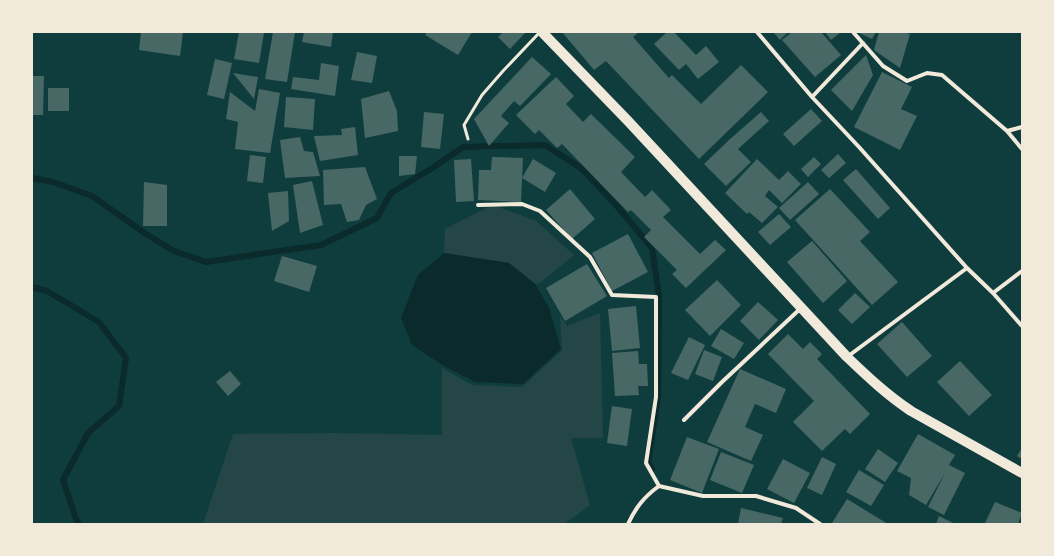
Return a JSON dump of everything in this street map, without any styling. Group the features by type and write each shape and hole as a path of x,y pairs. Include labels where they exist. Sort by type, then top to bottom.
{"main road":[{"path":"544,33 629,122 801,308 885,393 911,412 1022,473"}],"street":[{"path":"757,32 812,96 860,147 967,268 993,293 1022,326"},
{"path":"853,32 883,66 907,80 927,73 942,75 1007,131 1022,149"},
{"path":"812,96 863,44"},
{"path":"1007,131 1022,127"},
{"path":"478,205 522,204 540,211 590,257 612,295 656,297 656,397 646,463 659,486 703,496 756,496 796,508 820,524"},
{"path":"847,356 967,268"},
{"path":"993,293 1022,271"},
{"path":"684,420 801,308"},
{"path":"628,524 633,512 646,496 659,486"}],"lane":[{"path":"468,139 464,125 482,95 503,71 544,33"}],"shaded area":[{"path":"493,205 536,221 574,255 540,283 535,284 509,263 444,253 445,229"},
{"path":"444,253 509,263 535,284 549,308 561,349 523,384 475,382 444,366 412,345 401,318 418,275"},
{"path":"600,313 603,438 571,438 590,505 564,524 203,524 233,434 334,433 442,435 442,368 472,385 522,387 562,350 560,316 567,326"}],"building":[{"path":"141,32 183,32 180,56 139,50"},
{"path":"239,32 264,33 259,63 234,59"},
{"path":"273,32 295,32 287,82 265,79"},
{"path":"304,32 333,32 331,47 302,42"},
{"path":"427,32 472,32 458,55 425,35"},
{"path":"503,32 526,32 510,49 498,37"},
{"path":"562,32 639,32 633,37 669,78 672,75 701,104 741,65 768,92 699,159 606,61 594,70"},
{"path":"667,32 674,32 696,55 706,46 719,62 698,79 686,64 679,70 654,44"},
{"path":"773,32 788,32 780,40"},
{"path":"792,32 821,32 841,55 815,77 782,40"},
{"path":"825,32 841,32 831,40"},
{"path":"857,32 876,32 872,39"},
{"path":"879,32 903,32 910,34 900,68 874,50"},
{"path":"357,52 377,56 372,83 351,80"},
{"path":"866,55 873,75 852,111 831,90"},
{"path":"532,57 551,74 520,106 514,101 501,116 509,123 489,146 474,119"},
{"path":"215,59 232,63 224,99 207,95"},
{"path":"321,63 339,66 335,96 291,89 293,77 319,80"},
{"path":"882,72 912,87 901,109 917,116 900,150 854,127"},
{"path":"233,73 258,77 254,99"},
{"path":"32,76 44,76 43,115 32,115"},
{"path":"556,77 574,96 566,104 583,122 591,114 635,157 621,172 645,197 652,190 671,210 663,217 700,254 715,240 726,250 686,288 672,274 677,270 644,237 651,230 631,210 628,212 562,144 557,148 539,130 535,134 516,115"},
{"path":"48,88 69,88 69,111 48,111"},
{"path":"259,89 280,93 270,153 235,149 238,122 226,119 230,92 255,111"},
{"path":"389,91 397,111 398,131 365,138 361,99"},
{"path":"286,97 315,99 313,130 284,127"},
{"path":"811,109 822,121 794,146 783,134"},
{"path":"424,112 444,114 440,149 421,147"},
{"path":"761,112 769,121 738,149 751,162 726,186 704,164"},
{"path":"355,127 358,155 320,161 314,136 342,135 341,129"},
{"path":"300,137 304,151 313,152 320,176 285,178 280,140"},
{"path":"838,154 846,163 829,178 821,170"},
{"path":"250,155 266,157 263,183 247,181"},
{"path":"399,156 417,156 415,174 399,176"},
{"path":"492,157 523,158 521,202 478,200 479,170 491,170"},
{"path":"814,157 821,164 808,177 801,169"},
{"path":"471,159 474,201 456,202 454,160"},
{"path":"533,159 556,173 545,192 522,178"},
{"path":"757,159 779,180 788,171 801,184 782,203 769,190 765,196 778,207 762,223 749,212 747,214 725,193"},
{"path":"365,167 377,199 366,205 359,220 347,222 341,204 324,205 323,170"},
{"path":"856,169 890,208 878,219 843,180"},
{"path":"312,181 323,225 300,233 293,185"},
{"path":"144,182 167,185 167,226 143,226"},
{"path":"808,182 819,194 790,220 779,208"},
{"path":"570,189 595,219 572,239 546,210"},
{"path":"830,189 870,232 860,241 898,282 872,305 795,220"},
{"path":"288,191 289,221 272,231 268,193"},
{"path":"779,214 791,227 770,245 758,232"},
{"path":"628,234 648,272 612,291 592,253"},
{"path":"812,241 847,281 823,303 787,262"},
{"path":"282,256 317,266 309,292 274,281"},
{"path":"587,264 607,296 565,321 546,288"},
{"path":"717,280 741,305 710,336 685,310"},
{"path":"855,293 870,307 852,324 838,310"},
{"path":"758,302 778,320 759,340 740,321"},
{"path":"636,306 640,348 612,351 608,309"},
{"path":"902,322 932,356 907,377 877,344"},
{"path":"721,329 744,343 734,359 711,346"},
{"path":"788,334 803,349 810,342 822,354 817,359 870,414 850,434 845,429 822,451 793,422 814,401 768,354"},
{"path":"689,337 705,345 688,380 671,373"},
{"path":"704,350 722,357 713,381 695,374"},
{"path":"638,351 639,364 647,364 648,386 638,386 639,395 615,396 612,353"},
{"path":"960,361 992,395 969,416 937,382"},
{"path":"740,369 786,389 776,413 755,404 745,427 763,435 751,461 707,442"},
{"path":"230,371 241,384 228,396 216,382"},
{"path":"612,406 632,409 627,446 607,443"},
{"path":"918,434 955,455 949,465 965,473 944,515 928,507 945,473 926,505 909,495 911,478 897,471"},
{"path":"687,437 719,449 702,493 670,480"},
{"path":"1022,448 1022,459 1017,456"},
{"path":"878,449 898,463 885,482 865,469"},
{"path":"721,452 754,465 742,493 710,480"},
{"path":"822,457 836,464 822,495 807,488"},
{"path":"783,459 810,473 794,503 767,489"},
{"path":"859,470 884,485 871,506 846,492"},
{"path":"847,499 888,524 833,524 832,523"},
{"path":"995,502 1022,513 1018,524 985,523"},
{"path":"741,508 783,518 781,524 738,524"},
{"path":"939,516 953,523 953,524 936,524"}],"waterway":[{"path":"32,178 53,182 92,196 146,234 174,251 206,262 321,245 377,218 391,193 434,167 463,147 545,145 581,168 616,205 652,248 659,296 658,397 648,463 652,469"},
{"path":"32,287 47,291 99,322 126,358 119,406 88,433 63,480 79,524"}]}
